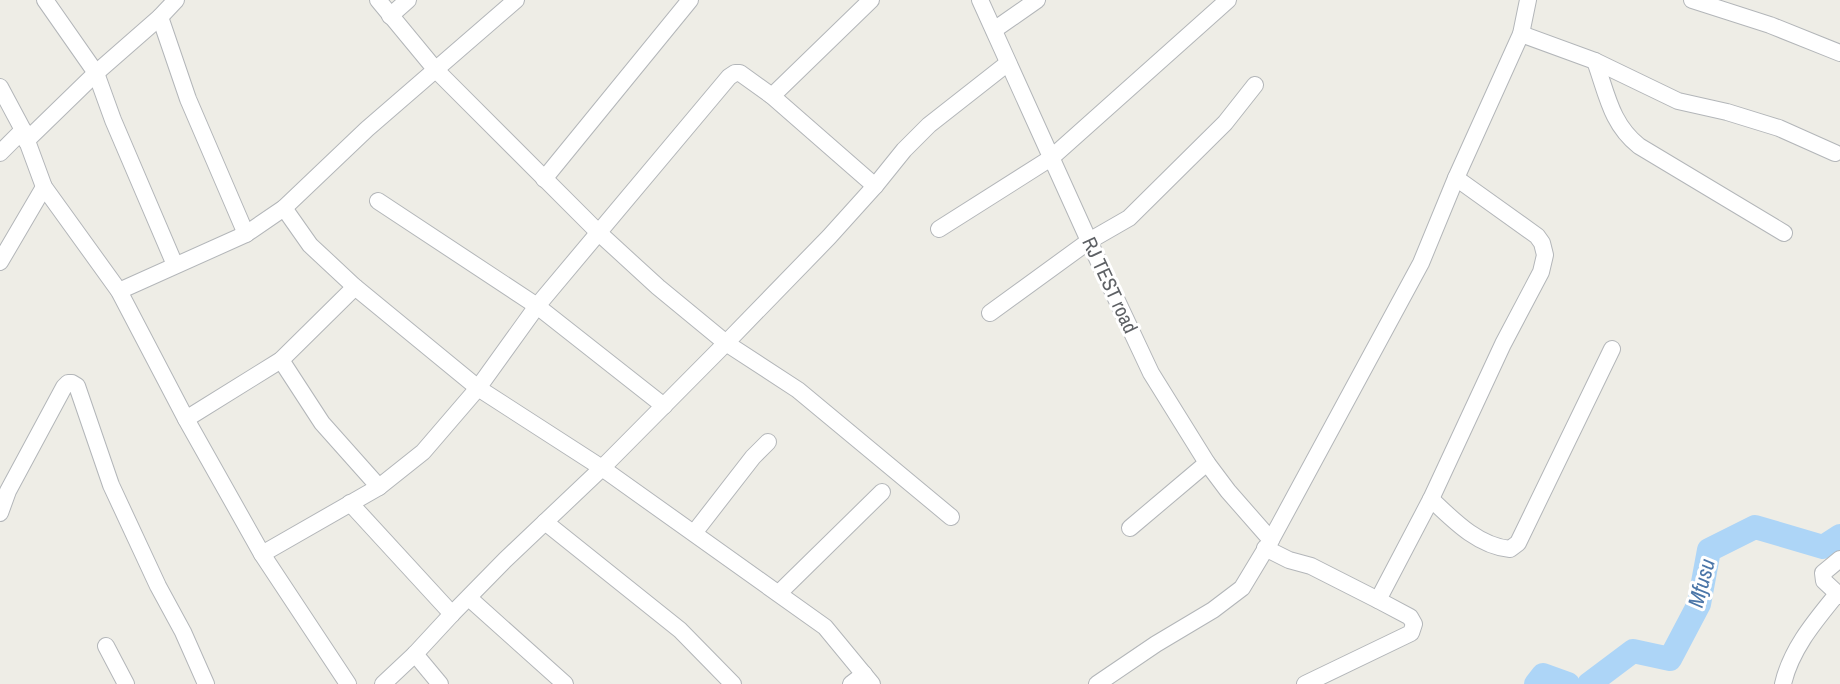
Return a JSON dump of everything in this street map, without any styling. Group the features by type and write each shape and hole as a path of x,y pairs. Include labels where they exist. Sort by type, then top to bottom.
{"street":[{"path":"45,0 96,73 175,265"},
{"path":"0,153 25,136 176,0"},
{"path":"378,0 435,69 599,233 658,287 726,343 798,390 951,517"},
{"path":"390,16 408,0"},
{"path":"119,291 246,234 284,208 349,145 516,0"},
{"path":"544,179 690,0"},
{"path":"772,96 871,0"},
{"name":"RJ TEST road","path":"980,0 1151,373 1207,463 1268,544"},
{"path":"994,30 1037,0"},
{"path":"939,229 1051,158 1228,0"},
{"path":"1106,682 1156,644 1213,610 1242,588 1421,263 1521,34 1528,0"},
{"path":"1692,0 1770,25 1840,53"},
{"path":"160,17 188,99 246,234"},
{"path":"1521,34 1595,61 1678,101 1779,128 1835,153"},
{"path":"1595,61 1617,123 1627,136 1784,233"},
{"path":"383,684 726,343 829,237 929,125 1008,63"},
{"path":"262,554 379,487 423,452 478,388 537,306 735,73 740,73 772,96 875,186"},
{"path":"990,313 1089,241 1129,218 1225,123 1255,85"},
{"path":"0,87 25,136 44,187 119,291 262,554 348,684"},
{"path":"1378,600 1431,499 1503,344 1541,272 1545,255 1537,236 1456,178"},
{"path":"0,262 44,187"},
{"path":"378,201 537,306 664,406"},
{"path":"284,208 310,245 355,287 478,388 602,468 825,627 862,681"},
{"path":"186,419 281,360 355,287"},
{"path":"1431,499 1462,529 1500,548 1510,549 1518,543 1612,349"},
{"path":"281,360 322,423 379,487"},
{"path":"0,513 8,491 64,387 72,383 77,386 111,485 206,684"},
{"path":"694,533 768,442"},
{"path":"1130,528 1207,463"},
{"path":"779,593 882,492"},
{"path":"350,503 452,614"},
{"path":"545,522 680,630 733,684"},
{"path":"1268,544 1289,560 1311,566 1410,617 1414,624 1411,633 1305,684"},
{"path":"1783,684 1786,669 1809,628 1839,595 1824,581 1823,573 1840,559"},
{"path":"469,598 565,684"},
{"path":"106,646 126,684"},
{"path":"415,654 440,684"}],"waterway":[{"name":"Mfusu","path":"1589,684 1633,651 1670,659 1699,604 1709,550 1755,527 1823,547 1840,536"},
{"name":"Mfusu","path":"1536,684 1543,675 1568,684"}]}
